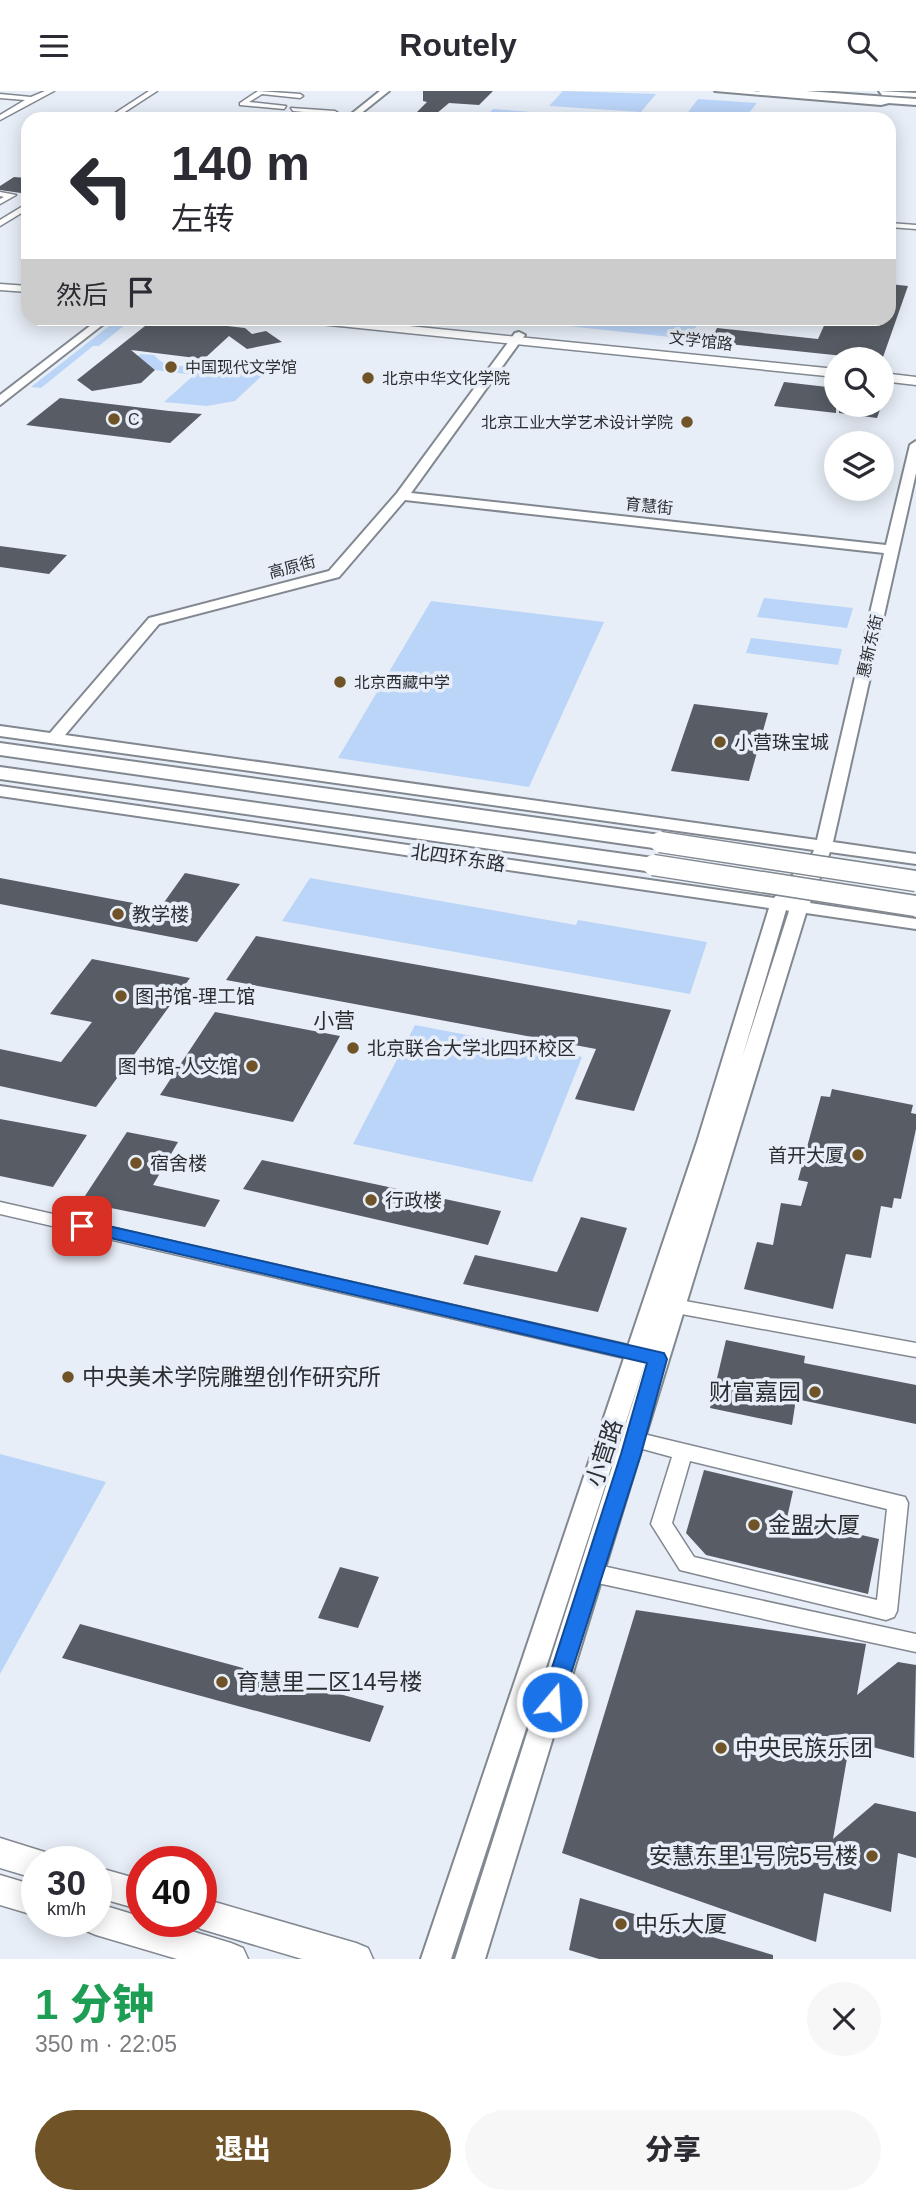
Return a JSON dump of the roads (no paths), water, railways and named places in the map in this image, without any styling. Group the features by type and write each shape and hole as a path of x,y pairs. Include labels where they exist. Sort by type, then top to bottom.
{"main road":[{"path":"763,91 894,101 916,99"},
{"path":"813,91 916,99"},
{"path":"0,284 21,286"},
{"name":"文学馆路","path":"390,326 824,366"},
{"name":"文学馆路","path":"420,326 824,372"},
{"path":"894,373 916,375"},
{"path":"894,378 916,381"},
{"path":"0,749 916,881"},
{"name":"北四环东路","path":"0,773 653,865 914,918"},
{"path":"0,1853 21,1859"},
{"path":"0,1890 21,1896"},
{"path":"217,1918 356,1959"},
{"path":"112,1924 231,1959"}],"street":[{"path":"0,117 51,91"},
{"path":"120,112 154,91"},
{"path":"284,91 300,96"},
{"path":"358,112 385,91"},
{"path":"719,91 881,103 894,101"},
{"path":"857,91 916,99"},
{"path":"300,96 261,92 242,104 324,112"},
{"path":"0,96 32,99"},
{"path":"285,110 300,96"},
{"path":"0,194 12,195 0,202"},
{"path":"0,224 21,210"},
{"path":"896,226 916,227"},
{"path":"0,401 96,326"},
{"name":"高原街","path":"55,737 154,621 334,574 402,496 517,337"},
{"name":"惠新东街","path":"789,906 824,846 916,445"},
{"name":"育慧街","path":"402,496 893,550"},
{"path":"0,731 916,859"},
{"name":"北四环东路","path":"0,791 789,906 914,918"},
{"path":"686,891 707,830"},
{"path":"914,918 916,892"},
{"name":"小营路","path":"436,1959 647,1356 674,1306 789,906"},
{"name":"小营路","path":"470,1959 635,1440 647,1356 648,1319 789,906"},
{"path":"0,1208 647,1356"},
{"path":"648,1319 674,1306 916,1350"},
{"path":"635,1440 898,1503 886,1611 687,1564 661,1524 683,1452"},
{"path":"593,1573 916,1643"}],"place":[{"name":"中国现代文学馆","path":"171,367"},
{"name":"北京中华文化学院","path":"368,378"},
{"name":"C","path":"114,419"},
{"name":"北京工业大学艺术设计学院","path":"687,422"},
{"name":"北京西藏中学","path":"340,682"},
{"name":"小营珠宝城","path":"720,742"},
{"name":"教学楼","path":"118,914"},
{"name":"图书馆-理工馆","path":"121,996"},
{"name":"北京联合大学北四环校区","path":"353,1048"},
{"name":"图书馆-人文馆","path":"252,1066"},
{"name":"首开大厦","path":"858,1155"},
{"name":"宿舍楼","path":"136,1163"},
{"name":"行政楼","path":"371,1200"},
{"name":"中央美术学院雕塑创作研究所","path":"68,1377"},
{"name":"财富嘉园","path":"815,1392"},
{"name":"金盟大厦","path":"754,1525"},
{"name":"育慧里二区14号楼","path":"222,1682"},
{"name":"中央民族乐团","path":"721,1748"},
{"name":"安慧东里1号院5号楼","path":"872,1856"},
{"name":"中乐大厦","path":"621,1924"}],"district":[{"name":"小营","path":"334,1020"}]}
